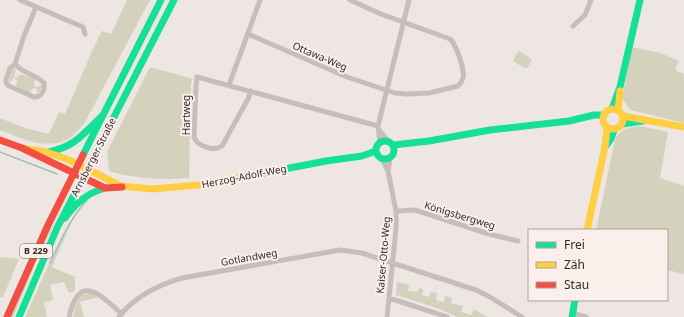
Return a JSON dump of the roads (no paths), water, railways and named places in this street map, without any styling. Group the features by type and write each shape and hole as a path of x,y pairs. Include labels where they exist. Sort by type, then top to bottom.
{"main road":[{"name":"Arnsberger Straße","path":"7,317 48,225 161,0"},
{"name":"Arnsberger Straße","path":"19,317 57,228 82,176 174,0"},
{"path":"622,124 618,112 620,87 640,0"},
{"path":"618,112 645,120 684,127"},
{"path":"587,229 605,148 607,123 618,112"},
{"name":"Herzog-Adolf-Weg","path":"105,188 127,187 159,189 198,185 326,161 379,155 391,149 415,143 490,130 581,119 594,115 607,123"},
{"path":"22,148 46,152 59,150 71,145 102,116"},
{"path":"607,123 618,129 622,124 645,120"},
{"path":"0,140 22,148 105,188"},
{"path":"379,155 376,148 380,143"},
{"name":"Herzog-Adolf-Weg","path":"380,143 391,149"},
{"name":"Herzog-Adolf-Weg","path":"46,152 78,164 110,181 127,187"},
{"path":"57,228 83,197 93,191 105,188"},
{"path":"572,315 575,301"}],"street":[{"path":"20,0 83,27 85,34"},
{"path":"229,85 260,0"},
{"path":"350,0 382,14 404,21"},
{"path":"380,143 379,128 409,0"},
{"path":"573,26 585,14 591,0"},
{"path":"15,64 21,70 42,80 44,83 41,94 38,97 34,97 9,86 6,83 10,68 15,64 24,36 36,7"},
{"name":"Ottawa-Weg","path":"248,34 346,77 387,91 403,94 429,93 458,86 463,79 463,74 452,40 404,21"},
{"name":"Hartweg","path":"251,91 222,146 216,149 198,144 194,137 197,77 251,91 379,128"},
{"path":"379,128 391,149"},
{"name":"Kaiser-Otto-Weg","path":"388,172 391,149"},
{"name":"Kaiser-Otto-Weg","path":"379,155 388,172 396,211 396,230 387,317"},
{"name":"Königsbergweg","path":"396,211 415,210 489,234 518,241"},
{"name":"Gotlandweg","path":"120,316 149,291 182,278 340,250 362,253 392,264 476,290 522,317"},
{"path":"69,317 76,297 81,292 88,290 95,292 120,316"},
{"path":"389,298 447,317"},
{"path":"572,315 586,317"}],"waterway":[{"path":"0,152 57,174"},
{"path":"50,263 71,222 87,200"}]}
